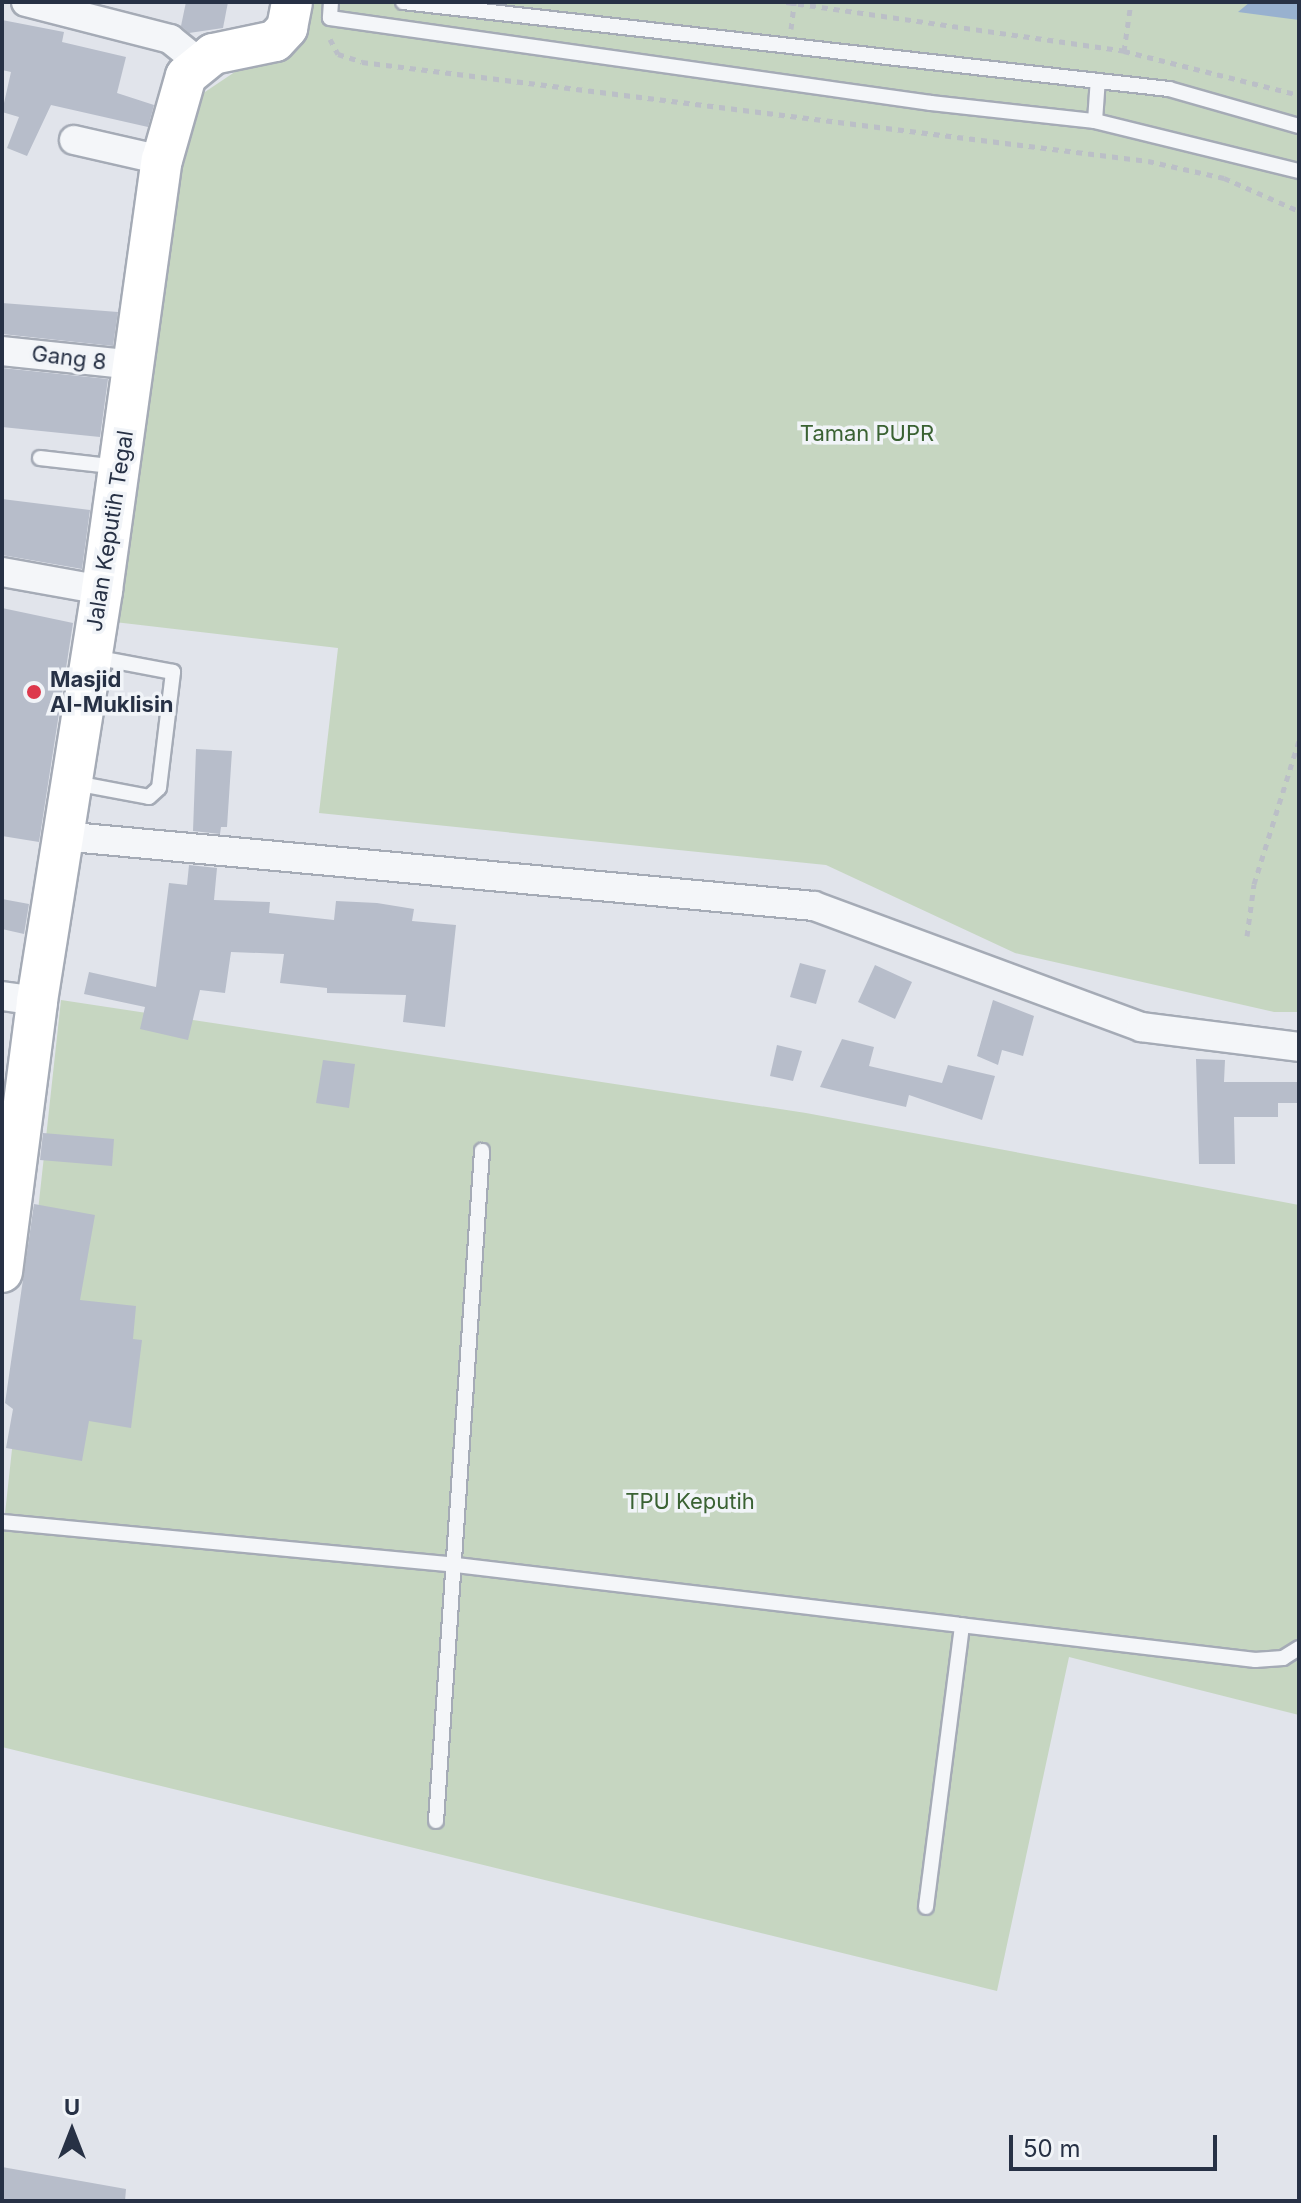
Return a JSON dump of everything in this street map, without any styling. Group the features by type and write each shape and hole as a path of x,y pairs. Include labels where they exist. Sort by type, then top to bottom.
{"main road":[{"path":"198,62 275,41 287,28 292,2"},
{"name":"Jalan Keputih Tegal","path":"2,1272 19,998 61,836 102,590 162,160 186,76 198,62"}],"street":[{"path":"26,2 170,39 198,62"},
{"path":"74,140 162,160"},
{"name":"Gang 8","path":"2,351 135,365"},
{"path":"2,572 102,590"},
{"path":"61,836 814,906 1141,1027 1299,1047"}],"lane":[{"path":"331,2 330,18 570,49 931,103 1095,121 1299,171"},
{"path":"403,2 1169,89 1299,126"},
{"path":"567,20 570,49"},
{"path":"1095,121 1098,82"},
{"path":"40,458 119,467"},
{"path":"70,782 149,797 159,788 173,672 90,656"},
{"path":"436,1821 456,1565 482,1151"},
{"path":"2,1522 456,1565 1255,1660 1283,1658 1299,1648"},
{"path":"926,1907 962,1625"}],"path":[{"path":"786,2 1124,51 1299,95"},
{"path":"1124,51 1131,2"},
{"path":"330,18 329,36 338,54 362,62 1148,161 1224,178 1299,211"},
{"path":"1247,936 1254,884 1299,740"}],"green space":[{"name":"Taman PUPR","path":"304,2 1299,2 1299,1012 1274,1012 1015,953 826,865 319,813 338,648 106,621 190,102 296,31"},
{"name":"TPU Keputih","path":"61,1000 806,1113 1299,1205 1299,1715 1069,1657 997,1991 2,1747 2,1541"}],"water":[{"path":"1250,2 1299,2 1299,20 1238,12"}],"building":[{"path":"186,2 228,2 223,28 189,33 181,26"},
{"path":"2,20 64,32 62,42 126,57 117,93 154,105 148,127 51,105 27,156 7,148 19,117 2,112 11,72 2,70"},
{"path":"2,303 118,312 113,346 2,334"},
{"path":"2,368 108,379 100,437 2,427"},
{"path":"2,499 90,510 82,569 2,555"},
{"path":"2,608 73,623 39,842 2,836"},
{"path":"196,749 232,751 227,827 221,827 220,834 193,831"},
{"path":"189,865 217,868 214,900 270,902 269,913 334,920 336,901 377,903 414,909 412,921 456,925 445,1027 403,1022 406,995 327,993 327,988 280,983 284,954 231,952 225,993 200,990 188,1040 140,1029 145,1007 84,994 89,972 156,987 169,883 187,885"},
{"path":"2,899 29,904 24,934 2,929"},
{"path":"800,963 826,970 816,1004 790,997"},
{"path":"875,965 912,982 895,1019 858,1002"},
{"path":"993,1000 1034,1016 1023,1056 1002,1050 998,1065 977,1056"},
{"path":"842,1039 874,1047 869,1066 942,1083 948,1065 995,1076 982,1120 909,1095 906,1107 820,1087"},
{"path":"777,1045 802,1051 793,1081 770,1076"},
{"path":"1196,1059 1225,1060 1224,1082 1299,1082 1299,1103 1278,1103 1278,1117 1234,1117 1235,1164 1199,1164"},
{"path":"323,1060 355,1064 349,1108 316,1103"},
{"path":"43,1133 114,1139 112,1166 40,1160"},
{"path":"34,1204 95,1215 80,1300 136,1306 133,1339 142,1340 131,1428 89,1421 82,1461 6,1448 13,1409 5,1403"},
{"path":"2,2167 126,2189 125,2201 2,2201"}],"place":[{"name":"Masjid Al-Muklisin","path":"34,692"}]}
